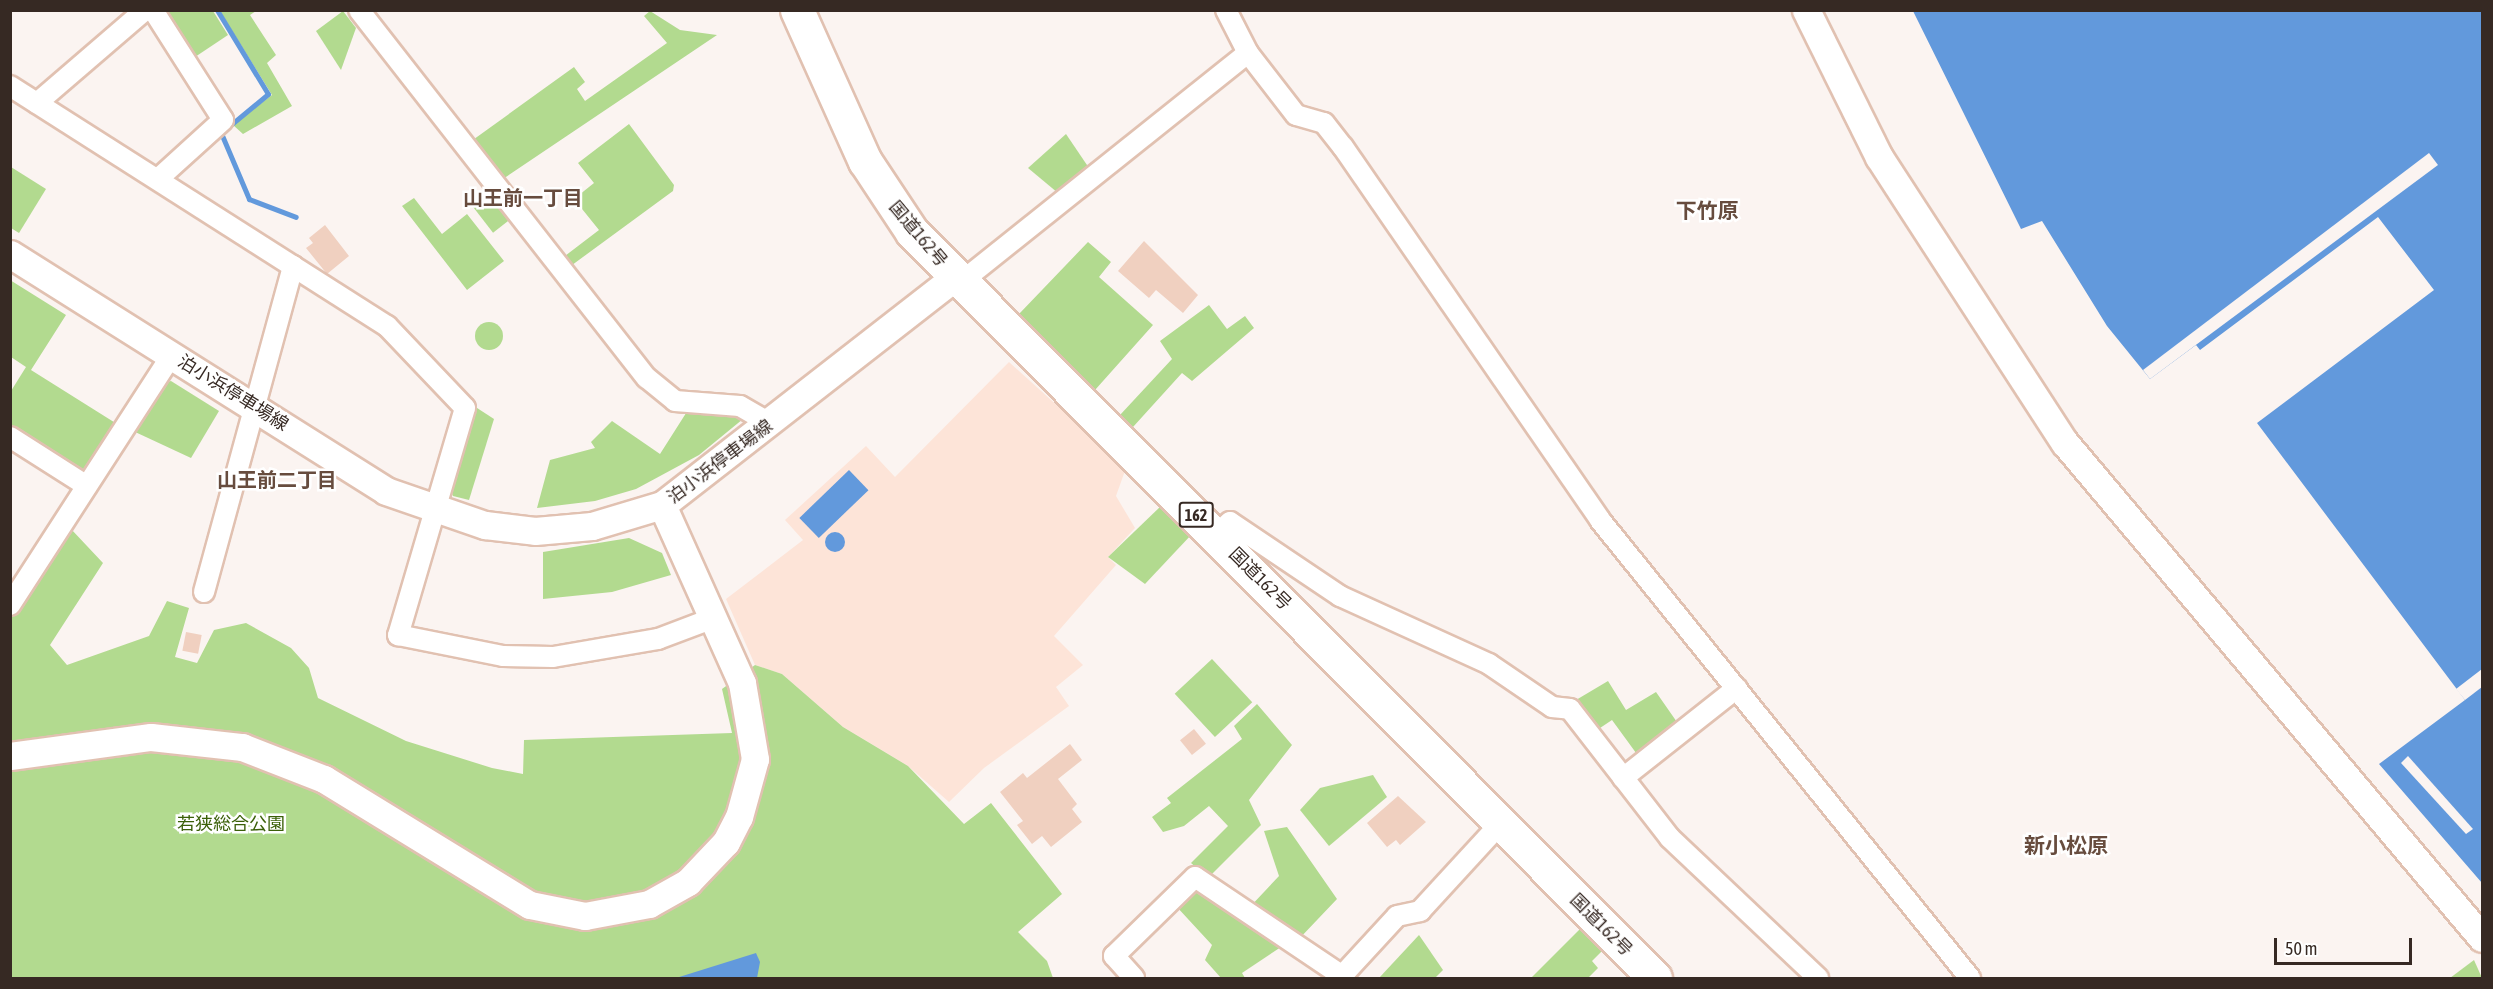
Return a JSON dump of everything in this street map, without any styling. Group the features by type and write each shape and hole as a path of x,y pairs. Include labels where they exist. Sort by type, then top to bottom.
{"highway":[{"name":"国道162号","path":"797,10 865,161 912,232 1216,535 1654,978"}],"street":[{"path":"37,103 145,10"},
{"path":"153,10 223,120 158,179"},
{"path":"359,10 646,378 675,401 740,406 771,424"},
{"path":"1226,10 1248,53 1296,115 1324,123 1343,147 1600,520 1970,978"},
{"path":"1806,10 1880,157 2065,442 2482,938"},
{"path":"958,279 1248,53"},
{"path":"10,86 387,326 465,408 398,635 503,656 553,657 658,639 711,619"},
{"name":"泊小浜停車場線","path":"10,254 254,405 386,491 434,511 535,531 592,526 662,505 958,279"},
{"path":"204,592 293,266"},
{"path":"10,605 171,355"},
{"path":"10,437 87,486"},
{"path":"10,756 151,737 242,747 324,779 530,905 561,914 621,913 669,894 708,864 726,842 750,786 752,723 742,683 711,619 662,505"},
{"path":"1216,535 1230,522 1340,596 1489,664 1552,707 1570,709 1623,778 1701,872 1818,978"},
{"path":"1623,778 1737,688"},
{"path":"1134,978 1114,956 1195,877 1341,977 1397,916 1420,911 1501,823"}],"shaded area":[{"path":"1009,362 1126,468 1116,496 1135,528 1108,557 1116,565 1054,636 1083,665 1056,687 1069,706 984,768 949,802 908,766 843,727 782,674 755,665 726,599 803,540 785,520 866,446 895,477"}],"green space":[{"path":"164,11 213,11 228,35 195,57"},
{"path":"220,11 256,11 250,15 276,55 267,63 292,106 243,134 233,125 272,95"},
{"path":"343,11 356,28 341,70 316,31"},
{"path":"650,11 680,30 717,35 500,181 470,142 574,67 585,82 577,89 585,101 667,43 644,16"},
{"path":"629,124 674,185 673,191 568,268 561,259 599,230 574,199 594,183 578,163"},
{"path":"1066,134 1089,168 1058,193 1028,168"},
{"path":"11,167 46,189 19,233 11,228"},
{"path":"494,190 514,216 493,233 473,207"},
{"path":"414,198 442,234 467,214 504,261 467,290 402,206"},
{"path":"1088,242 1111,262 1099,277 1153,325 1095,390 1019,314"},
{"path":"10,280 66,315 31,370 117,424 87,472 79,473 11,429 11,391 26,367 11,357"},
{"path":"1209,305 1227,329 1245,316 1254,328 1192,381 1182,373 1133,427 1120,415 1172,359 1160,341"},
{"path":"489,322 499,326 503,336 499,346 489,350 479,346 475,336 479,326"},
{"path":"171,381 219,411 191,458 133,431 163,383"},
{"path":"474,406 494,419 469,500 453,496 449,488"},
{"path":"688,410 736,412 743,419 699,455 636,489 595,501 537,508 550,460 595,448 591,442 612,421 660,454"},
{"path":"1162,505 1192,534 1145,584 1108,557"},
{"name":"若狭総合公園","path":"71,529 103,563 50,645 67,665 149,636 167,601 189,608 175,657 197,663 214,630 246,623 291,648 309,668 318,698 406,741 492,768 523,774 524,740 732,733 722,689 755,665 782,674 843,727 908,766 964,824 991,803 1062,894 1018,932 1047,961 1053,978 11,978 11,618"},
{"path":"629,538 662,553 671,575 612,592 543,599 543,552"},
{"path":"1212,659 1252,702 1215,737 1175,694"},
{"path":"1608,681 1626,710 1656,692 1679,725 1639,757 1612,720 1597,730 1576,700"},
{"path":"1257,704 1292,745 1249,800 1261,825 1208,878 1191,863 1228,826 1209,806 1184,826 1163,832 1152,817 1171,803 1167,798 1242,739 1234,726"},
{"path":"1373,775 1387,797 1329,846 1300,810 1320,788"},
{"path":"1287,827 1337,899 1298,940 1248,909 1279,876 1264,831"},
{"path":"1201,891 1228,911 1284,945 1242,973 1245,978 1221,978 1205,960 1212,945 1176,906 1190,892"},
{"path":"1581,928 1603,950 1592,961 1598,968 1588,978 1531,978"},
{"path":"1419,935 1443,970 1435,978 1379,978"},
{"path":"2474,960 2482,978 2450,978"}],"water":[{"path":"1913,11 2482,11 2482,883 2379,764 2465,700 2257,423 2434,290 2378,217 2200,350 2196,345 2150,379 2107,326 2042,221 2021,229"},
{"path":"849,470 868,490 819,538 799,518"},
{"path":"835,532 842,535 845,542 842,549 835,552 828,549 825,542 828,535"},
{"path":"756,953 760,962 757,978 676,978"}],"pier":[{"path":"2429,153 2438,165 2150,379 2143,370"},
{"path":"2482,669 2482,687 2465,700 2456,689"},
{"path":"2408,756 2473,829 2466,834 2401,763"}],"building":[{"path":"325,225 349,256 327,274 306,248 313,243 309,238"},
{"path":"1144,241 1198,295 1183,313 1156,290 1149,298 1118,271"},
{"path":"186,632 202,635 198,654 182,651"},
{"path":"1194,729 1206,744 1192,755 1180,740"},
{"path":"1070,744 1082,760 1058,779 1077,804 1072,809 1082,822 1051,847 1042,836 1032,844 1017,825 1023,821 1000,792 1023,773 1027,778"},
{"path":"1398,796 1426,822 1400,845 1396,840 1387,847 1367,823"}],"waterway":[{"path":"217,10 268,94 228,127"},
{"path":"221,133 249,199 296,217"}],"district":[{"name":"山王前一丁目","path":"523,197"},
{"name":"下竹原","path":"1707,210"},
{"name":"山王前二丁目","path":"277,479"},
{"name":"新小松原","path":"2066,845"}]}
